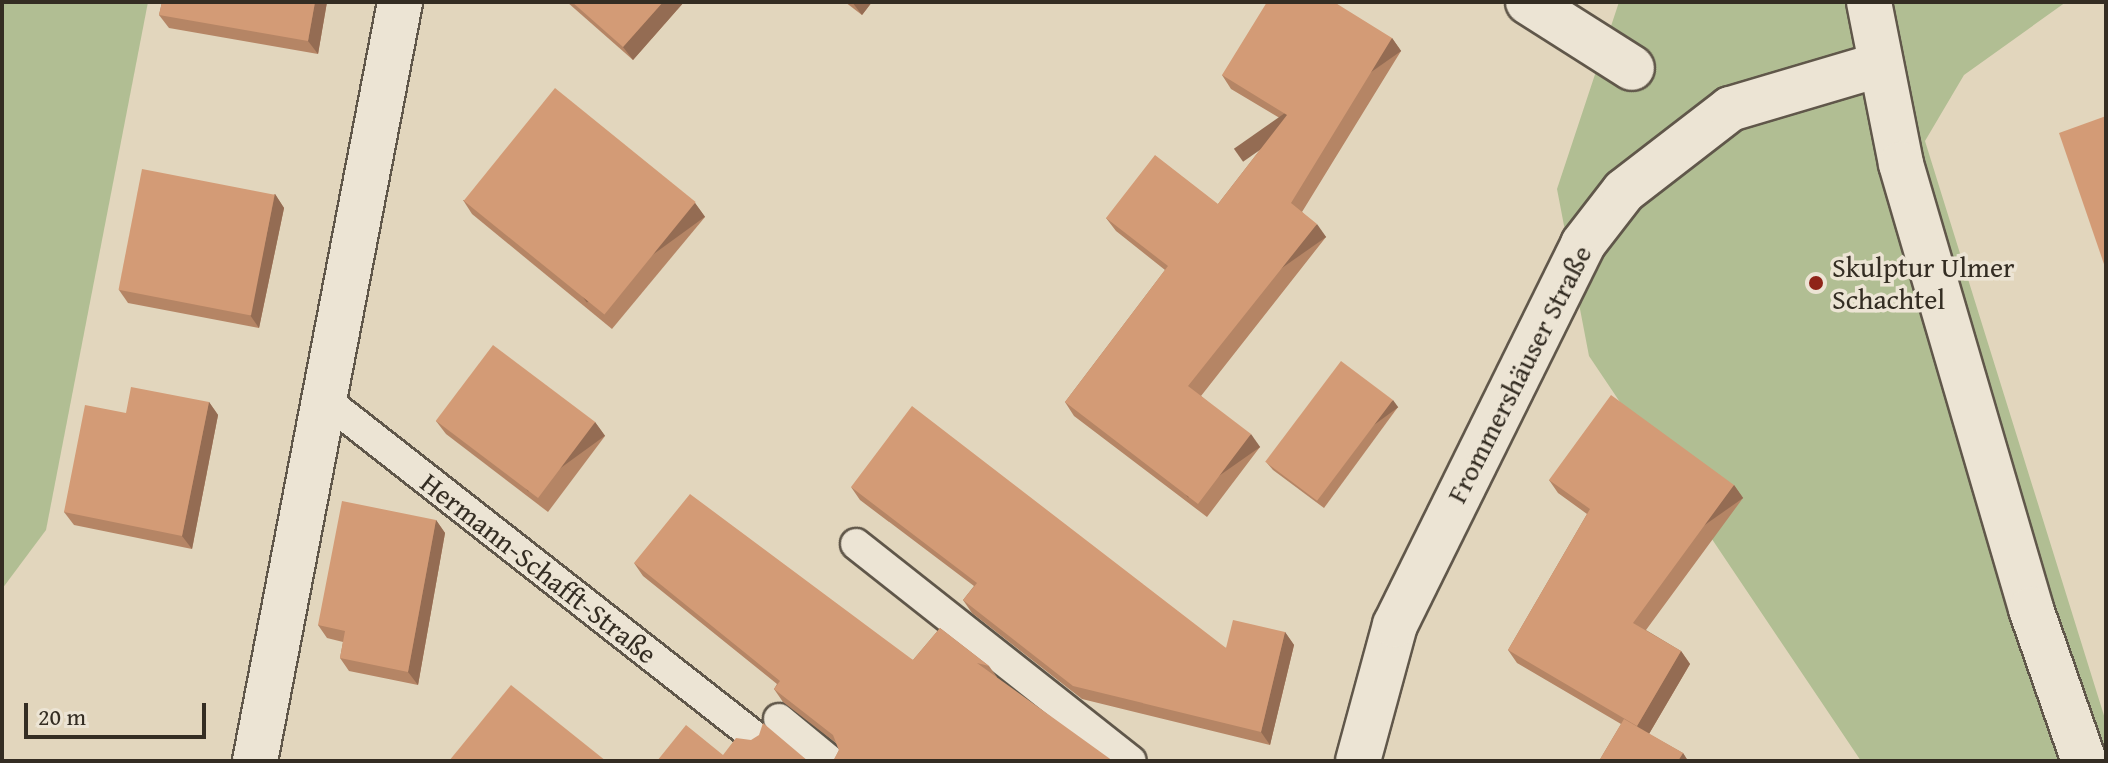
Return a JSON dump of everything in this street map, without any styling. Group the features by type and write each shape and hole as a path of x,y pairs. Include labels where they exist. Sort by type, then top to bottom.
{"street":[{"path":"255,761 400,2"},
{"path":"1528,2 1632,68"},
{"path":"1869,2 1901,164 2000,507 2084,761"},
{"name":"Frommershäuser Straße","path":"1358,761 1395,625 1583,244 1624,191 1730,109 1879,65"}],"lane":[{"name":"Hermann-Schafft-Straße","path":"324,399 754,736"},
{"path":"856,544 1131,761"},
{"path":"779,719 830,761"}],"green space":[{"path":"2,2 148,2 46,530 2,589"},
{"path":"1619,2 2066,2 1964,75 1925,141 2106,722 2106,761 1861,761 1589,356 1557,189"}],"building":[{"path":"162,2 315,2 308,41 159,15"},
{"path":"572,2 663,2 623,47"},
{"path":"1267,2 1334,2 1392,38 1291,203 1317,224 1188,386 1251,434 1198,504 1065,402 1168,266 1106,218 1155,155 1218,204 1287,115 1222,75"},
{"path":"555,88 696,202 604,315 464,201"},
{"path":"2106,116 2106,270 2059,133"},
{"path":"142,169 275,195 251,315 119,290"},
{"path":"493,345 595,422 538,498 436,421"},
{"path":"1341,361 1393,400 1317,501 1265,462"},
{"path":"131,387 209,402 182,536 64,512 85,405 126,413"},
{"path":"1611,395 1734,485 1633,623 1681,651 1637,726 1508,650 1590,509 1549,480"},
{"path":"912,406 1226,648 1233,620 1285,632 1261,732 1073,686 963,600 977,583 851,487"},
{"path":"690,494 913,660 940,628 989,666 977,663 1113,761 833,761 839,750 833,735 774,689 780,681 634,563"},
{"path":"342,501 436,520 408,672 340,658 345,631 318,625"},
{"path":"511,685 606,761 449,761"},
{"path":"1624,719 1683,753 1678,761 1599,761"},
{"path":"763,723 808,761 657,761 686,725 723,755 736,738 751,740 759,735"}],"place":[{"name":"Skulptur Ulmer Schachtel","path":"1816,283"}]}
